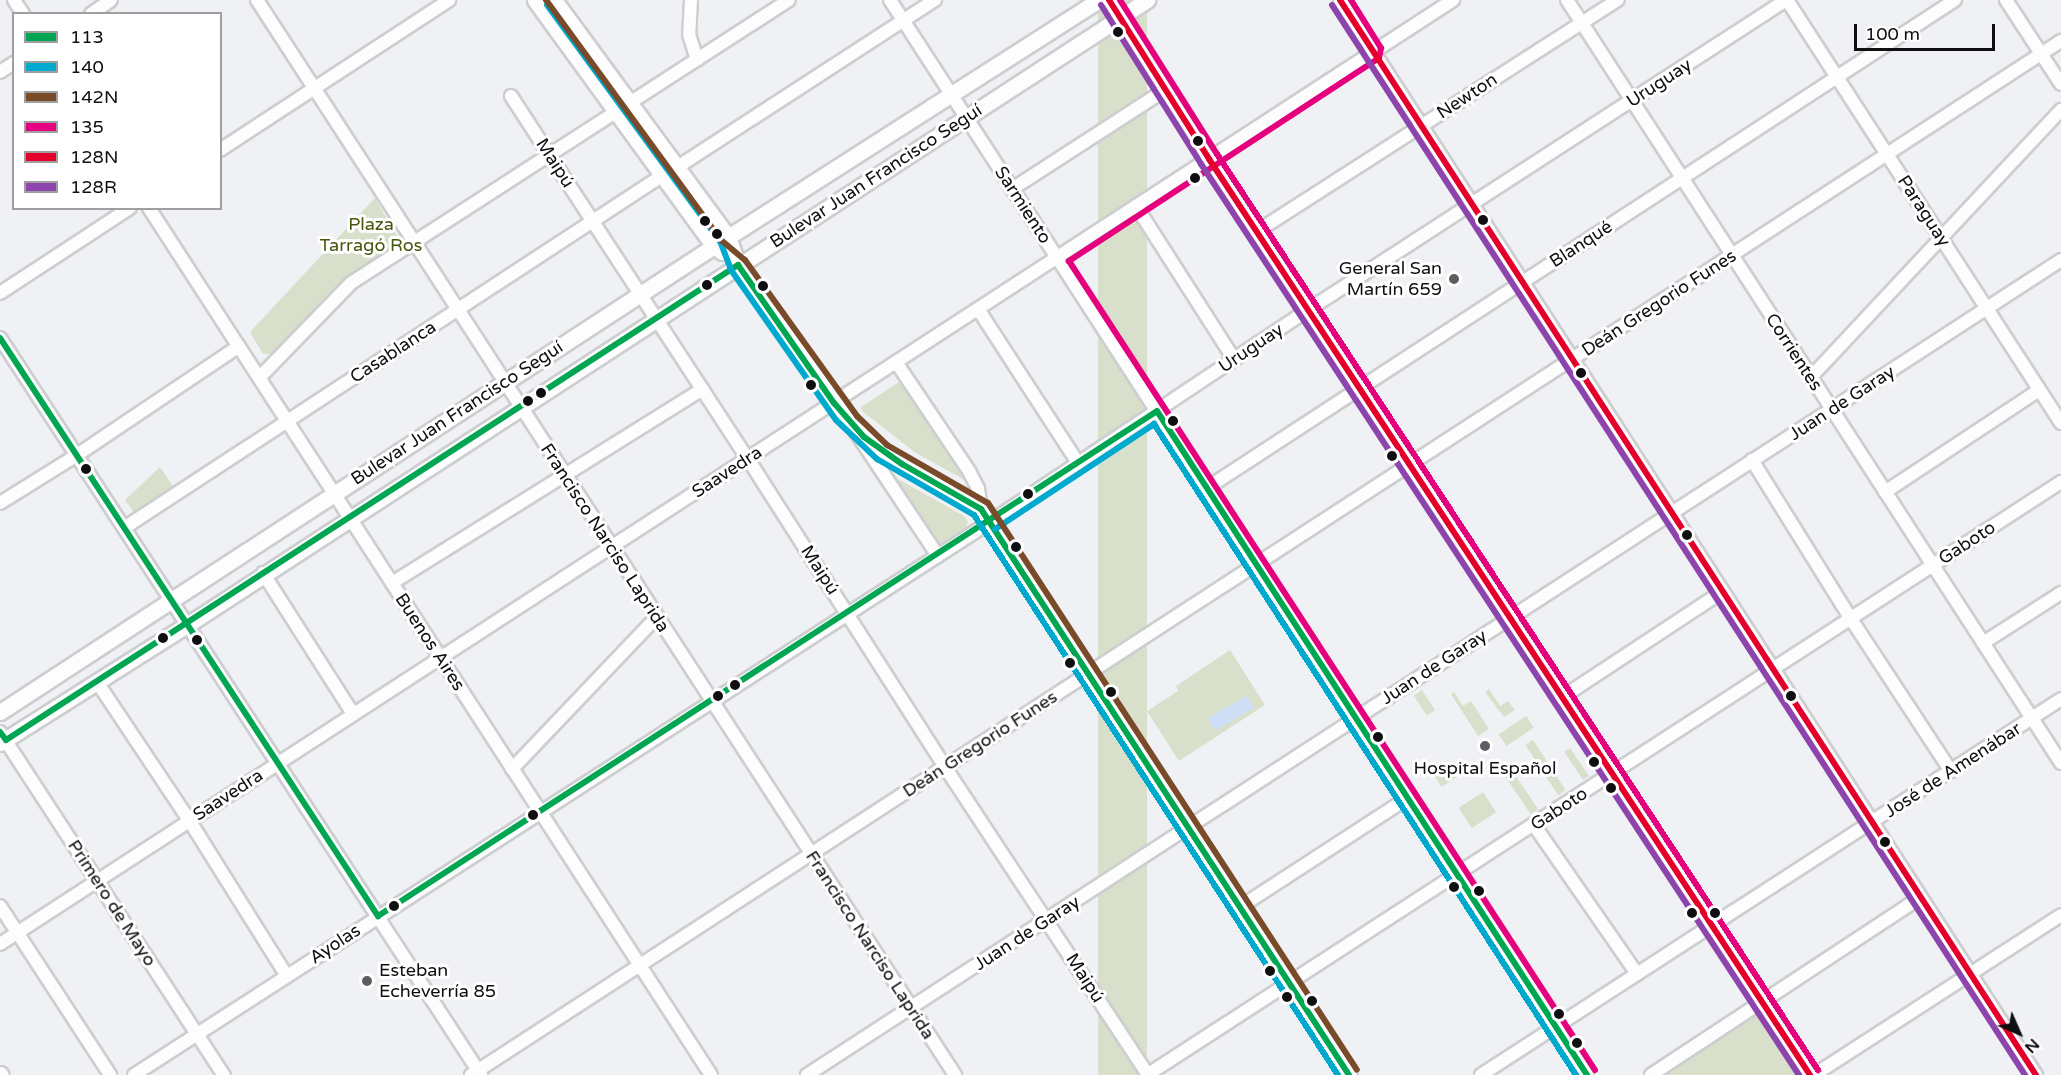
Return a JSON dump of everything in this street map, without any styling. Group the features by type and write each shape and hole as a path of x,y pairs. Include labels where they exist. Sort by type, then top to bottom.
{"main road":[{"path":"535,0 623,109 669,172 714,246 738,265"},
{"path":"554,0 623,109"},
{"name":"Bulevar Juan Francisco Seguí","path":"0,712 714,246 1098,0"},
{"name":"Bulevar Juan Francisco Seguí","path":"2,738 187,625 263,573 1147,0"},
{"path":"669,172 728,237 738,265 834,403 850,422 882,452 986,515 1349,1075"}],"street":[{"path":"93,12 111,0"},
{"name":"Francisco Narciso Laprida","path":"257,0 955,1075"},
{"path":"222,149 449,0"},
{"path":"691,0 689,34 697,60"},
{"path":"259,378 351,283 414,240 623,109 789,0"},
{"name":"Sarmiento","path":"890,0 1587,1075"},
{"name":"Casablanca","path":"124,528 935,0"},
{"path":"1109,0 1209,159 1710,926 1812,1075 2061,915"},
{"path":"1340,0 2036,1075"},
{"name":"Saavedra","path":"0,944 1453,0"},
{"name":"Corrientes","path":"1567,0 2061,763"},
{"name":"Newton","path":"1257,232 1618,0"},
{"name":"Paraguay","path":"1786,0 2061,423"},
{"name":"Uruguay","path":"986,515 1078,463 1308,310 1786,0"},
{"name":"Blanqué","path":"1207,488 1955,0"},
{"path":"2006,0 2061,84"},
{"name":"Deán Gregorio Funes","path":"477,1074 811,853 2061,41"},
{"path":"1012,189 1165,90"},
{"name":"Maipú","path":"511,96 748,459 945,767 1148,1075"},
{"path":"1811,377 2061,110"},
{"path":"1136,206 1234,359"},
{"path":"0,292 127,210"},
{"name":"Buenos Aires","path":"150,210 711,1075"},
{"name":"Juan de Garay","path":"807,1075 2061,260"},
{"path":"978,309 1078,463"},
{"path":"0,338 378,916 477,1074"},
{"path":"0,503 239,346"},
{"path":"896,362 969,471 978,489 986,515"},
{"path":"392,583 702,389"},
{"path":"1885,492 2039,390"},
{"path":"850,422 938,556"},
{"path":"1752,460 1851,619 1951,771"},
{"name":"Gaboto","path":"1148,1075 2061,482"},
{"name":"Ayolas","path":"134,1075 938,556 986,515"},
{"path":"263,573 353,714"},
{"path":"1561,698 1723,591"},
{"path":"1983,643 2061,594"},
{"path":"512,769 657,617"},
{"path":"97,682 189,820 287,976"},
{"name":"José de Amenábar","path":"1481,1075 2061,699"},
{"name":"Primero de Mayo","path":"2,738 224,1075"},
{"path":"1240,907 1408,798"},
{"path":"1534,825 1637,974"},
{"path":"1651,1075 1921,897"},
{"path":"0,906 111,1075"}],"green space":[{"path":"1098,0 1147,0 1147,1075 1098,1075"},
{"name":"Plaza Tarragó Ros","path":"375,198 401,243 343,279 276,354 263,354 250,332"},
{"path":"899,382 965,473 963,479 916,453 862,411 861,407"},
{"path":"160,467 175,489 136,515 125,500"},
{"path":"898,479 964,516 968,522 966,527 937,546 896,482"},
{"path":"1230,650 1265,705 1179,761 1147,711 1178,691 1176,686"},
{"path":"1489,689 1500,706 1508,701 1515,710 1504,717 1485,692"},
{"path":"1422,690 1435,710 1427,716 1414,695"},
{"path":"1454,692 1463,706 1471,701 1489,729 1478,736 1451,694"},
{"path":"1526,716 1534,728 1506,746 1499,734"},
{"path":"1533,740 1566,790 1558,795 1525,745"},
{"path":"1570,748 1589,776 1583,780 1564,752"},
{"path":"1448,765 1456,778 1442,787 1434,774"},
{"path":"1513,772 1538,809 1531,814 1506,777"},
{"path":"1483,792 1496,812 1472,828 1459,808"},
{"path":"1760,1012 1801,1075 1662,1075"}],"water":[{"path":"1247,696 1254,708 1215,731 1208,718"}],"transit line":[{"name":"142N","path":"546,0 721,240 745,260 857,416 887,445 988,503 1357,1070"},
{"name":"128N","path":"1109,0 1209,159 1810,1075"},
{"name":"135","path":"1120,0 1217,154 1818,1070"},
{"name":"128N","path":"1340,0 2036,1075"},
{"name":"135","path":"1351,0 1381,48 1379,58 1069,261 1595,1070"},
{"name":"140","path":"547,5 720,241 731,270 836,420 877,459 974,515 1338,1075"},
{"name":"128R","path":"1101,5 1201,164 1799,1075"},
{"name":"128R","path":"1332,5 2025,1075"},
{"name":"113","path":"0,732 6,740 738,265 834,403 864,437 902,464 981,509 1349,1075"},
{"name":"113","path":"0,338 378,916 1157,411 1587,1075"},
{"name":"140","path":"995,529 1154,424 1576,1075"}],"place":[{"name":"General San Martín 659","path":"1454,279"},
{"name":"Hospital Español","path":"1485,746"},
{"name":"Esteban Echeverría 85","path":"367,981"}]}
